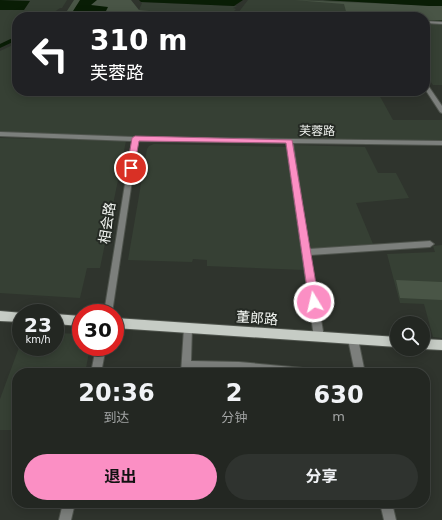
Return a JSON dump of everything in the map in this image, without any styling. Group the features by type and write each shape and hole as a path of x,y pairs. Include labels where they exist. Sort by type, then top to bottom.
{"main road":[{"path":"0,316 12,317"},
{"name":"董郎路","path":"124,324 390,342"},
{"path":"430,345 442,346"}],"street":[{"path":"430,22 442,22"},
{"path":"430,92 442,110"},
{"name":"芙蓉路","path":"0,134 135,138 442,143"},
{"name":"相会路","path":"109,304 135,138"},
{"path":"289,141 319,337"},
{"path":"306,252 430,244"},
{"path":"186,368 188,328"},
{"path":"353,339 359,368"},
{"path":"97,368 99,356"},
{"path":"204,368 239,366 260,368"},
{"path":"65,520 68,508"},
{"path":"387,508 390,520"}],"shaded area":[{"path":"0,0 67,0 62,8 54,12 12,12 12,38 0,44"},
{"path":"0,0 30,1 24,10 0,10"},
{"path":"74,0 131,0 139,10 160,12 66,12"},
{"path":"80,0 97,0 91,5 108,7 106,11 73,11"},
{"path":"139,0 243,0 234,6 141,2"},
{"path":"248,0 323,0 389,3 392,12 239,12"},
{"path":"294,0 442,6 442,21 430,21 430,12 346,12 344,4"},
{"path":"323,0 442,0 442,6 429,6"},
{"path":"141,2 237,6 233,8 236,9 233,12 160,12 139,10 142,3"},
{"path":"430,24 442,24 442,85 433,85 430,81"},
{"path":"12,45 12,96 380,96 393,120 442,120 442,141 262,139 0,133 0,51"},
{"path":"0,138 126,141 100,268 87,268 80,298 0,293"},
{"path":"154,144 288,147 305,270 207,266 207,260 193,259 192,262 128,260 147,149 149,146"},
{"path":"293,145 365,147 378,173 396,173 409,198 356,203 373,244 311,250"},
{"path":"442,245 442,338 433,337 430,326 430,316 427,316 424,304 400,303 387,254 435,252 433,246"},
{"path":"396,280 442,282 442,300 400,298"},
{"path":"64,333 72,334 72,356 88,356 86,368 12,368 12,430 0,430 0,399 16,356 64,356"}],"waterway":[{"path":"430,21 442,21"},
{"path":"0,46 12,40"}],"route":[{"path":"131,168 135,138 289,141 314,302"}]}
